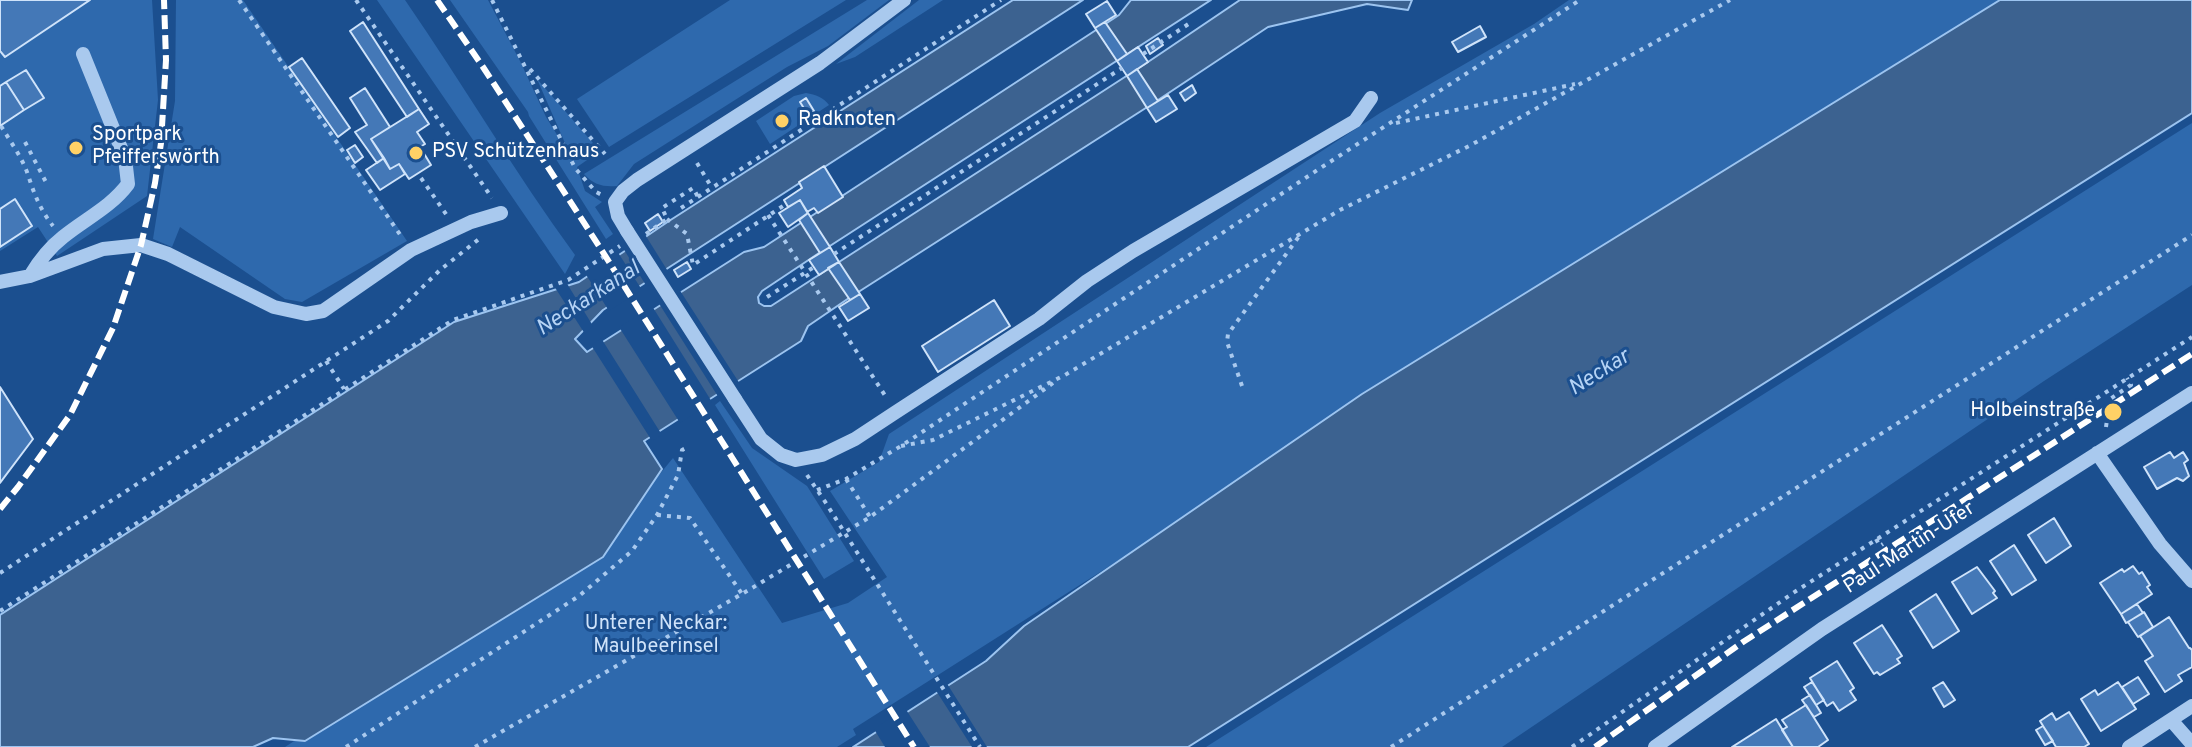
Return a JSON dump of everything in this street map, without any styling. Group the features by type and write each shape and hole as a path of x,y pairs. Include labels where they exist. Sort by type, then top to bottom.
{"street":[{"path":"904,0 820,63 637,180 615,202 627,236 761,439 781,455 796,460 822,455 855,439 1039,319 1087,281 1133,251 1355,121 1371,98"},
{"path":"30,276 41,257 62,237 119,197 128,184 125,158 83,54"},
{"path":"0,282 30,276 103,249 141,245 168,254 274,307 306,314 323,311 411,250 471,222 501,213"},
{"name":"Paul-Martin-Ufer","path":"1655,747 1822,629 2192,393"},
{"path":"2097,453 2160,544 2192,581"},
{"path":"2129,747 2192,706"},
{"path":"2171,720 2192,744"}],"path":[{"path":"239,0 402,238"},
{"path":"356,0 485,188"},
{"path":"492,0 575,168 596,192 615,202"},
{"path":"681,208 1001,0"},
{"path":"817,490 846,479 901,446 1580,0"},
{"path":"901,446 933,440 1065,375 1340,210 1471,145 1730,0"},
{"path":"1143,54 1193,21"},
{"path":"526,66 605,154"},
{"path":"834,254 1122,68"},
{"path":"1390,124 1581,83"},
{"path":"1,126 26,171 33,195 49,220"},
{"path":"25,142 48,186"},
{"path":"687,147 712,188"},
{"path":"421,178 456,229"},
{"path":"698,197 693,188 662,208 667,219 687,234 693,265 786,204"},
{"path":"0,573 388,321 440,270 499,223 501,213"},
{"path":"768,215 896,412"},
{"path":"659,225 667,219"},
{"path":"1242,386 1227,342 1228,334 1301,233"},
{"path":"1391,747 2192,235"},
{"path":"0,611 453,320 568,280 627,236"},
{"path":"767,297 814,267"},
{"path":"1572,747 1793,593 2192,337"},
{"path":"326,361 344,389"},
{"path":"475,747 870,517 1065,375"},
{"path":"2110,399 2131,385 2127,378"},
{"path":"346,747 579,596 632,551 657,515 678,475 682,450 688,447"},
{"path":"796,460 980,747"},
{"path":"846,479 870,517"},
{"path":"657,515 690,518 742,594"},
{"path":"1876,539 1880,546 1883,544"}],"green space":[{"name":"Sportpark Pfeifferswörth","path":"0,0 152,0 158,100 147,196 57,256 38,227 0,251"},
{"path":"176,0 243,0 407,241 302,302 285,299 180,227 172,247 153,239 175,101"},
{"path":"377,0 405,0 575,255 565,274"},
{"path":"450,0 488,0 546,117 572,159 537,79 600,151 577,167 585,191 602,202 595,207 613,234 606,239 528,112"},
{"path":"730,0 846,0 609,147 577,99"},
{"path":"867,0 889,0 828,46 787,67 634,164 617,186 599,184 584,174"},
{"path":"919,0 943,0 855,57 836,64"},
{"name":"Unterer Neckar: Maulbeerinsel","path":"1569,0 2014,0 1360,407 853,729 856,735 837,747 285,747 608,537 673,458 782,623 848,603 887,577 830,491 879,462 889,434 1380,113 1534,24"},
{"path":"806,93 819,97 829,105 770,144 756,121 794,96"},
{"path":"2192,123 2192,285 2044,381 1502,747 1206,747"},
{"path":"720,401 752,448 807,486 854,561 824,579 715,405"}],"water":[{"name":"Neckarkanal","path":"1013,0 1083,0 603,310 575,339 587,352 744,252 764,247 1119,15 1131,0 1211,0 762,291 758,297 759,303 771,306 1240,0 1412,0 1408,10 1367,4 1268,27 849,298 808,326 801,341 644,441 662,469 603,557 305,741 273,738 253,747 0,747 0,615 454,322 579,282"},
{"name":"Neckar","path":"2000,0 2192,0 2192,113 1188,747 853,747 986,661 1024,626 1362,394"}],"pier":[{"path":"644,233 669,273 647,287 623,248"},
{"path":"617,251 642,290 609,311 585,273"},
{"path":"566,282 593,326 585,334 554,286"},
{"path":"679,289 740,384 719,398 658,302"},
{"path":"652,306 712,402 680,423 619,327"},
{"path":"601,338 662,435 652,441 591,345"},
{"path":"946,682 987,747 972,747 935,689"},
{"path":"905,708 930,747 885,747 874,729"}],"building":[{"path":"0,0 90,0 5,57 0,51"},
{"path":"1107,1 1116,15 1095,28 1086,14"},
{"path":"363,22 419,109 407,117 350,31"},
{"path":"1105,22 1127,54 1117,61 1095,28"},
{"path":"1480,26 1486,37 1458,52 1452,42"},
{"path":"1158,38 1163,45 1150,54 1146,46"},
{"path":"1138,47 1148,62 1127,76 1117,61"},
{"path":"302,58 350,128 338,137 289,67"},
{"path":"1137,69 1158,101 1147,108 1127,76"},
{"path":"26,70 44,98 24,110 6,82"},
{"path":"6,82 24,110 0,126 0,86"},
{"path":"1192,85 1196,93 1185,101 1180,93"},
{"path":"365,88 390,127 371,139 384,158 377,163 355,132 367,125 350,98"},
{"path":"1168,95 1177,109 1156,122 1147,108"},
{"path":"806,98 814,111 808,115 800,102"},
{"path":"419,109 429,124 417,132 425,144 420,147 431,165 409,179 399,164 390,169 371,139"},
{"path":"355,145 363,157 355,163 347,150"},
{"path":"384,158 390,169 399,164 405,174 380,190 366,170"},
{"path":"824,166 843,197 818,213 814,208 807,212 800,200 788,207 784,200 802,188 799,182"},
{"path":"15,199 32,226 0,247 0,209"},
{"path":"800,200 808,213 788,227 779,213"},
{"path":"808,213 830,247 820,253 799,220"},
{"path":"658,214 663,222 650,231 645,223"},
{"path":"830,247 839,262 819,275 809,260"},
{"path":"687,262 691,269 678,277 674,270"},
{"path":"839,262 860,294 850,300 828,268"},
{"path":"860,294 869,308 848,321 839,307"},
{"path":"994,300 1010,326 938,372 922,346"},
{"path":"0,387 33,439 0,483"},
{"path":"2170,452 2174,458 2183,452 2188,460 2184,463 2189,476 2183,481 2177,478 2157,489 2144,467"},
{"path":"2054,518 2071,546 2046,563 2028,535"},
{"path":"2014,545 2036,580 2012,595 1990,561"},
{"path":"2133,566 2139,574 2142,572 2152,594 2121,614 2100,583"},
{"path":"1977,567 1997,598 1972,614 1952,582"},
{"path":"1936,594 1959,631 1933,648 1910,611"},
{"path":"2137,604 2143,613 2126,623 2121,614"},
{"path":"2144,612 2153,627 2138,637 2128,622"},
{"path":"2169,617 2192,650 2192,667 2178,675 2182,681 2165,692 2145,661 2153,656 2140,636"},
{"path":"1882,625 1902,656 1897,659 1900,663 1880,675 1877,672 1874,674 1854,643"},
{"path":"1837,661 1854,688 1850,691 1856,700 1839,711 1833,702 1827,706 1810,678"},
{"path":"2138,677 2149,694 2133,704 2122,687"},
{"path":"1812,682 1824,700 1816,705 1804,687"},
{"path":"1943,682 1955,700 1944,707 1933,688"},
{"path":"2118,682 2136,709 2101,731 2081,699 2095,690 2098,695"},
{"path":"1810,695 1821,713 1814,717 1802,700"},
{"path":"1806,705 1828,740 1818,747 1793,747 1782,730 1787,727 1782,720"},
{"path":"2069,712 2089,744 2084,747 2056,747 2040,721 2052,713 2056,720"},
{"path":"1776,719 1793,747 1732,747"},
{"path":"2043,726 2053,741 2045,745 2036,730"}],"railway":[{"path":"0,509 70,415 113,328 141,245 161,143 166,60 164,0"},
{"path":"437,0 599,246 914,747"},
{"path":"1595,747 1743,642 2192,354"}],"place":[{"name":"Radknoten","path":"782,121"},
{"name":"Sportpark Pfeifferswörth","path":"76,148"},
{"name":"PSV Schützenhaus","path":"416,153"},
{"name":"Holbeinstraße","path":"2113,412"}]}
